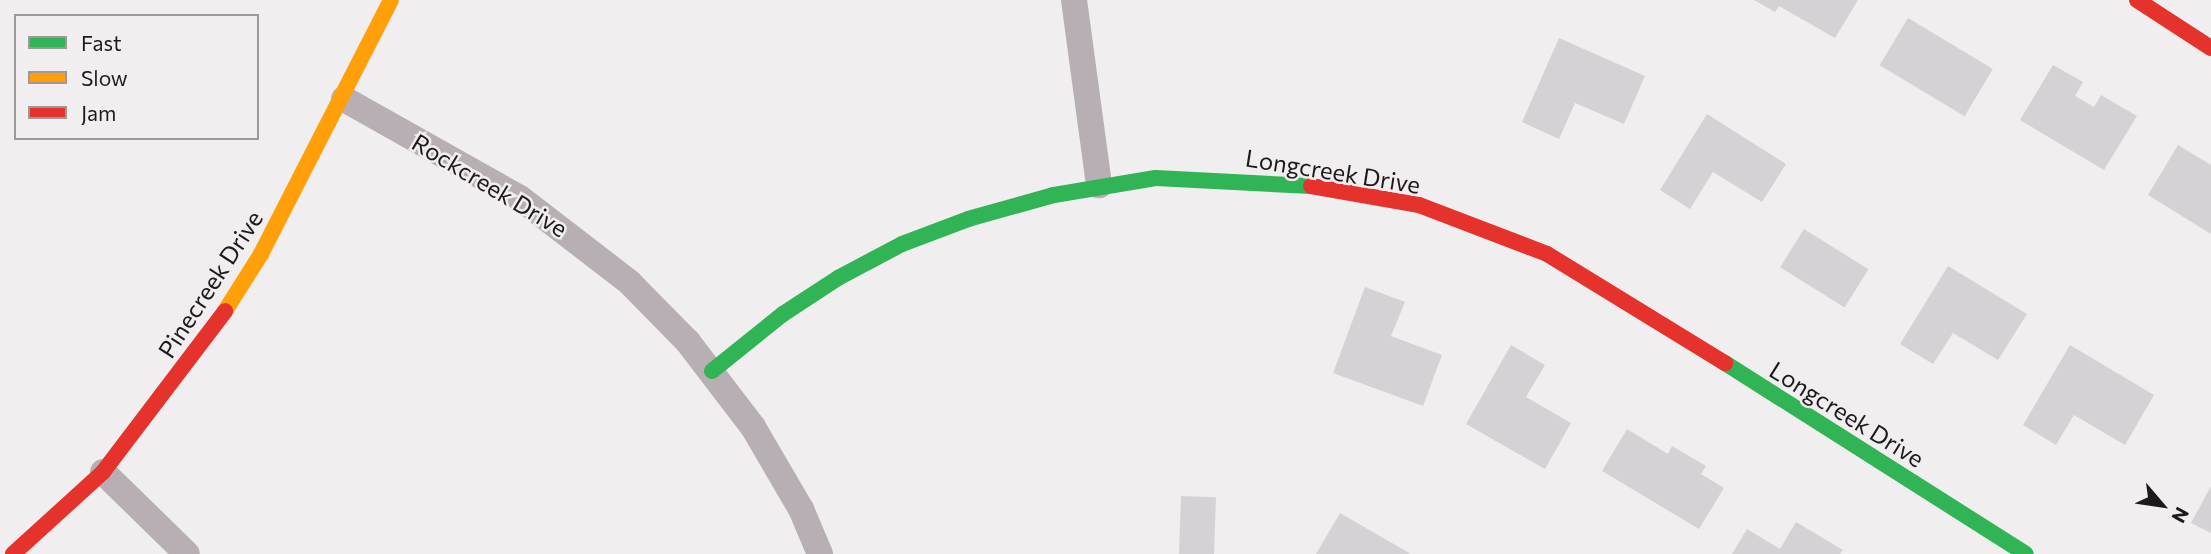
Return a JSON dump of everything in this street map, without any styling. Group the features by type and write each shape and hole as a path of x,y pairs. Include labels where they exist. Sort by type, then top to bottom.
{"street":[{"name":"Pinecreek Drive","path":"13,554 103,472 217,324 261,254 344,99 391,0"},
{"path":"1074,0 1100,186"},
{"path":"2137,0 2211,48"},
{"name":"Rockcreek Drive","path":"344,99 520,198 577,238 629,282 712,370 753,427 801,509 820,554"},
{"name":"Longcreek Drive","path":"712,370 794,307 902,244 968,219 1100,186 1208,177 1295,183 1382,196 1484,227 1608,288 2026,554"},
{"path":"103,472 187,554"}],"building":[{"path":"1754,0 1858,0 1835,38 1779,6 1775,12"},
{"path":"1908,18 1993,69 1965,116 1880,65"},
{"path":"1559,38 1645,76 1624,124 1575,103 1559,139 1522,122"},
{"path":"2053,65 2083,82 2075,96 2094,107 2101,95 2137,116 2104,170 2020,120"},
{"path":"1707,114 1786,164 1762,202 1713,172 1690,209 1660,190"},
{"path":"2178,145 2211,165 2211,234 2148,195"},
{"path":"1804,229 1868,269 1845,307 1780,267"},
{"path":"1948,266 2027,314 1998,360 1953,333 1933,364 1900,344"},
{"path":"1365,287 1405,302 1391,336 1442,355 1423,406 1333,373"},
{"path":"1511,345 1545,365 1526,397 1571,423 1545,469 1466,424"},
{"path":"2070,345 2154,395 2125,445 2074,415 2056,445 2023,425"},
{"path":"1627,429 1668,454 1672,446 1706,466 1701,474 1724,488 1699,529 1602,471"},
{"path":"2211,486 2211,533 2191,523"},
{"path":"1181,496 1216,497 1214,554 1179,554"},
{"path":"1340,513 1411,554 1316,554"},
{"path":"1796,522 1843,550 1840,554 1732,554 1747,529 1780,549"}],"traffic: fast":[{"path":"712,371 783,314 838,278 902,244 968,219 1054,195 1156,178 1311,186"},
{"path":"1725,363 2026,554"}],"traffic: slow":[{"path":"225,311 261,254 391,0"}],"traffic: jam":[{"path":"2137,0 2211,48"},
{"path":"1311,186 1419,205 1547,254 1725,363"},
{"path":"13,554 103,472 225,311"}]}
